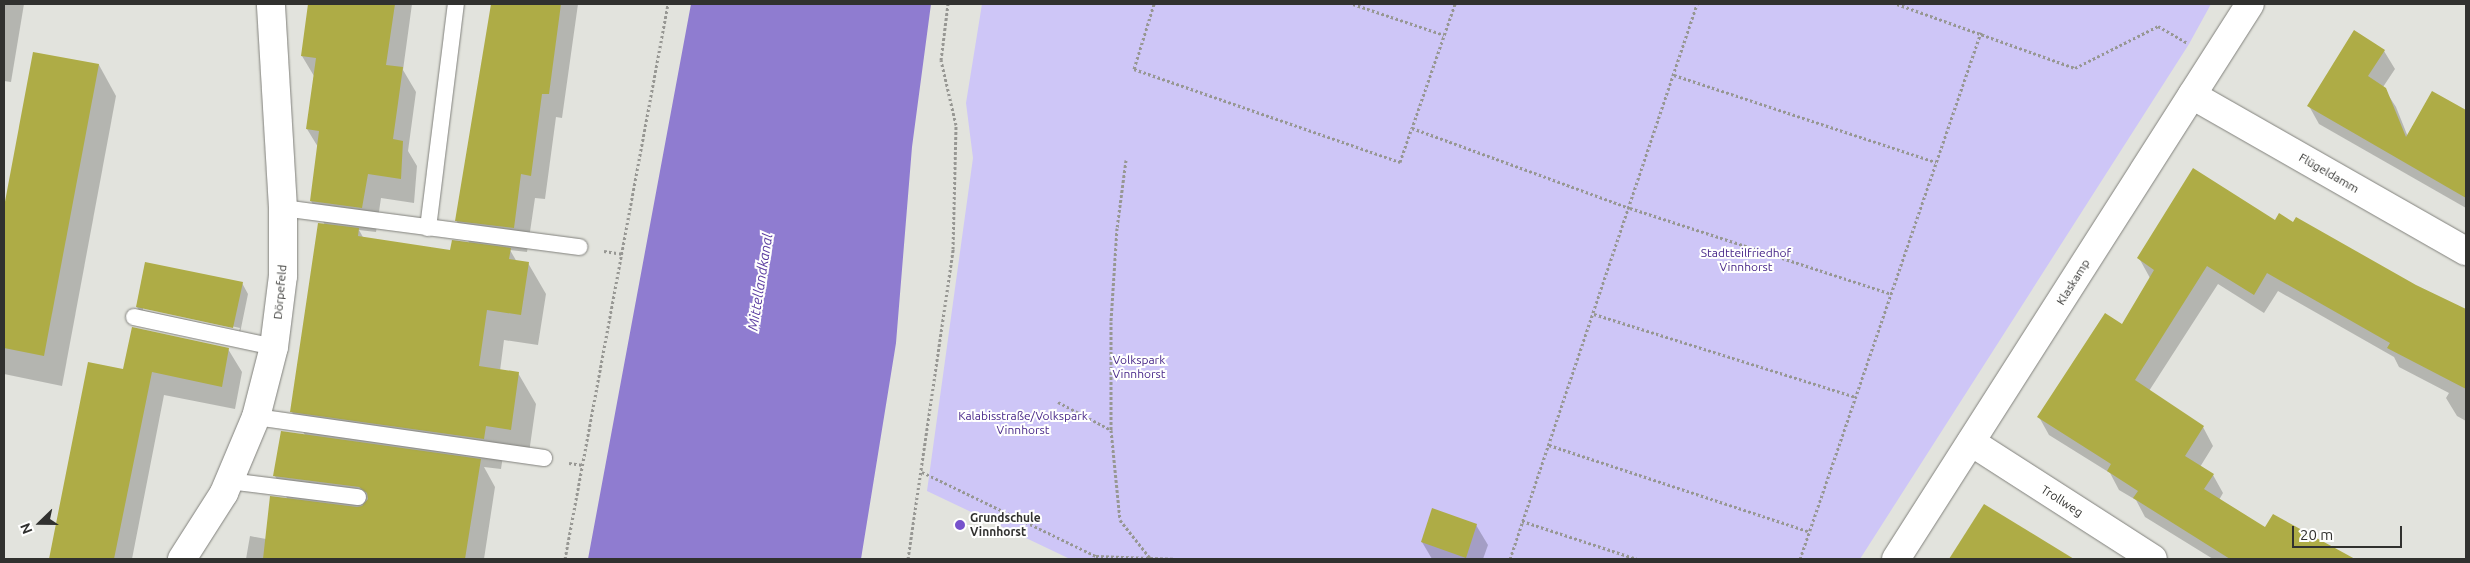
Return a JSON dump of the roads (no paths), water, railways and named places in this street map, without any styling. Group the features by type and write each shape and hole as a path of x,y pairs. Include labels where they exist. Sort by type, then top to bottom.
{"street":[{"name":"Dörpefeld","path":"182,559 229,481 256,417 274,347 283,276 283,208 271,4"},
{"name":"Klaskamp","path":"1896,559 2250,4"},
{"name":"Flügeldamm","path":"2192,95 2466,251"},
{"name":"Trollweg","path":"1971,442 2153,559"}],"lane":[{"path":"428,228 456,4"},
{"path":"283,208 579,247"},
{"path":"134,317 274,347"},
{"path":"256,417 544,458"},
{"path":"229,481 358,497"}],"water":[{"name":"Mittellandkanal","path":"691,4 931,4 912,147 896,343 861,559 588,559"}],"place":[{"name":"Grundschule Vinnhorst","path":"960,525"}],"park label":[{"name":"Stadtteilfriedhof Vinnhorst","path":"1746,260"},
{"name":"Volkspark Vinnhorst","path":"1139,367"},
{"name":"Kalabisstraße/Volkspark Vinnhorst","path":"1023,423"}]}
